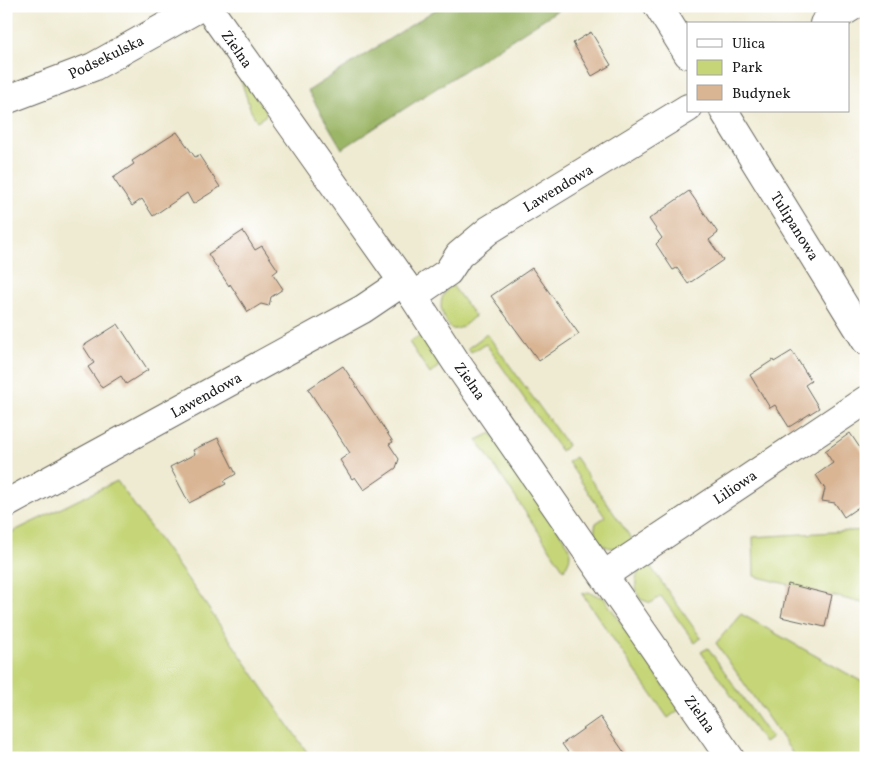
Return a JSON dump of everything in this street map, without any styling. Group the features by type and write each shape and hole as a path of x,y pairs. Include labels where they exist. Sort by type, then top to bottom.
{"street":[{"name":"Podsekulska","path":"6,100 92,66 202,6"},
{"name":"Zielna","path":"207,6 408,289 456,362 730,758"},
{"path":"658,6 687,52"},
{"path":"827,22 853,6"},
{"name":"Lawendowa","path":"6,504 364,309 448,272 459,255 489,230 687,109"},
{"name":"Tulipanowa","path":"725,112 866,341"},
{"name":"Liliowa","path":"604,575 866,400"}],"green space":[{"path":"441,6 564,6 342,149 308,91"},
{"path":"237,68 267,113 257,121 251,111"},
{"path":"452,285 475,316 458,329 450,328 441,307 444,293"},
{"path":"487,334 568,446 561,451 486,344 471,352 468,348"},
{"path":"419,336 425,338 440,361 438,367 430,374 409,342"},
{"path":"491,433 569,546 570,558 564,570 477,440"},
{"path":"575,457 633,541 622,547 610,548 597,539 595,535 596,523 605,517 568,462"},
{"path":"117,481 202,599 311,758 6,758 6,535"},
{"path":"866,530 866,604 754,576 753,537"},
{"path":"648,563 701,638 695,643 661,596 651,603 640,599 636,589 637,574"},
{"path":"588,592 604,598 680,709 668,718 582,594"},
{"path":"741,614 866,684 866,758 796,758 716,643"},
{"path":"708,648 771,738 764,743 701,652"}],"building":[{"path":"591,32 611,65 592,76 573,43"},
{"path":"177,132 195,157 199,155 220,187 193,204 187,193 153,216 142,199 132,206 113,178 134,164 132,161"},
{"path":"689,191 718,233 709,240 723,260 688,284 677,268 673,270 656,244 662,238 649,219"},
{"path":"243,231 255,250 262,246 278,270 273,274 283,289 271,297 269,306 261,304 248,312 208,254"},
{"path":"532,268 579,334 539,361 491,296"},
{"path":"118,324 148,370 126,384 121,376 102,388 88,367 94,363 83,346"},
{"path":"792,351 811,381 805,385 819,408 789,427 775,405 770,408 750,375 773,360 774,362"},
{"path":"343,366 393,442 389,444 399,459 396,468 364,490 355,477 352,479 340,460 350,453 308,389"},
{"path":"850,433 866,457 866,502 844,517 835,503 822,501 825,489 816,475 833,463 825,451"},
{"path":"218,438 236,474 224,481 226,484 189,503 170,467 195,454 193,450"},
{"path":"788,584 832,595 825,627 781,617"},
{"path":"600,717 628,758 572,758 562,744"}]}
